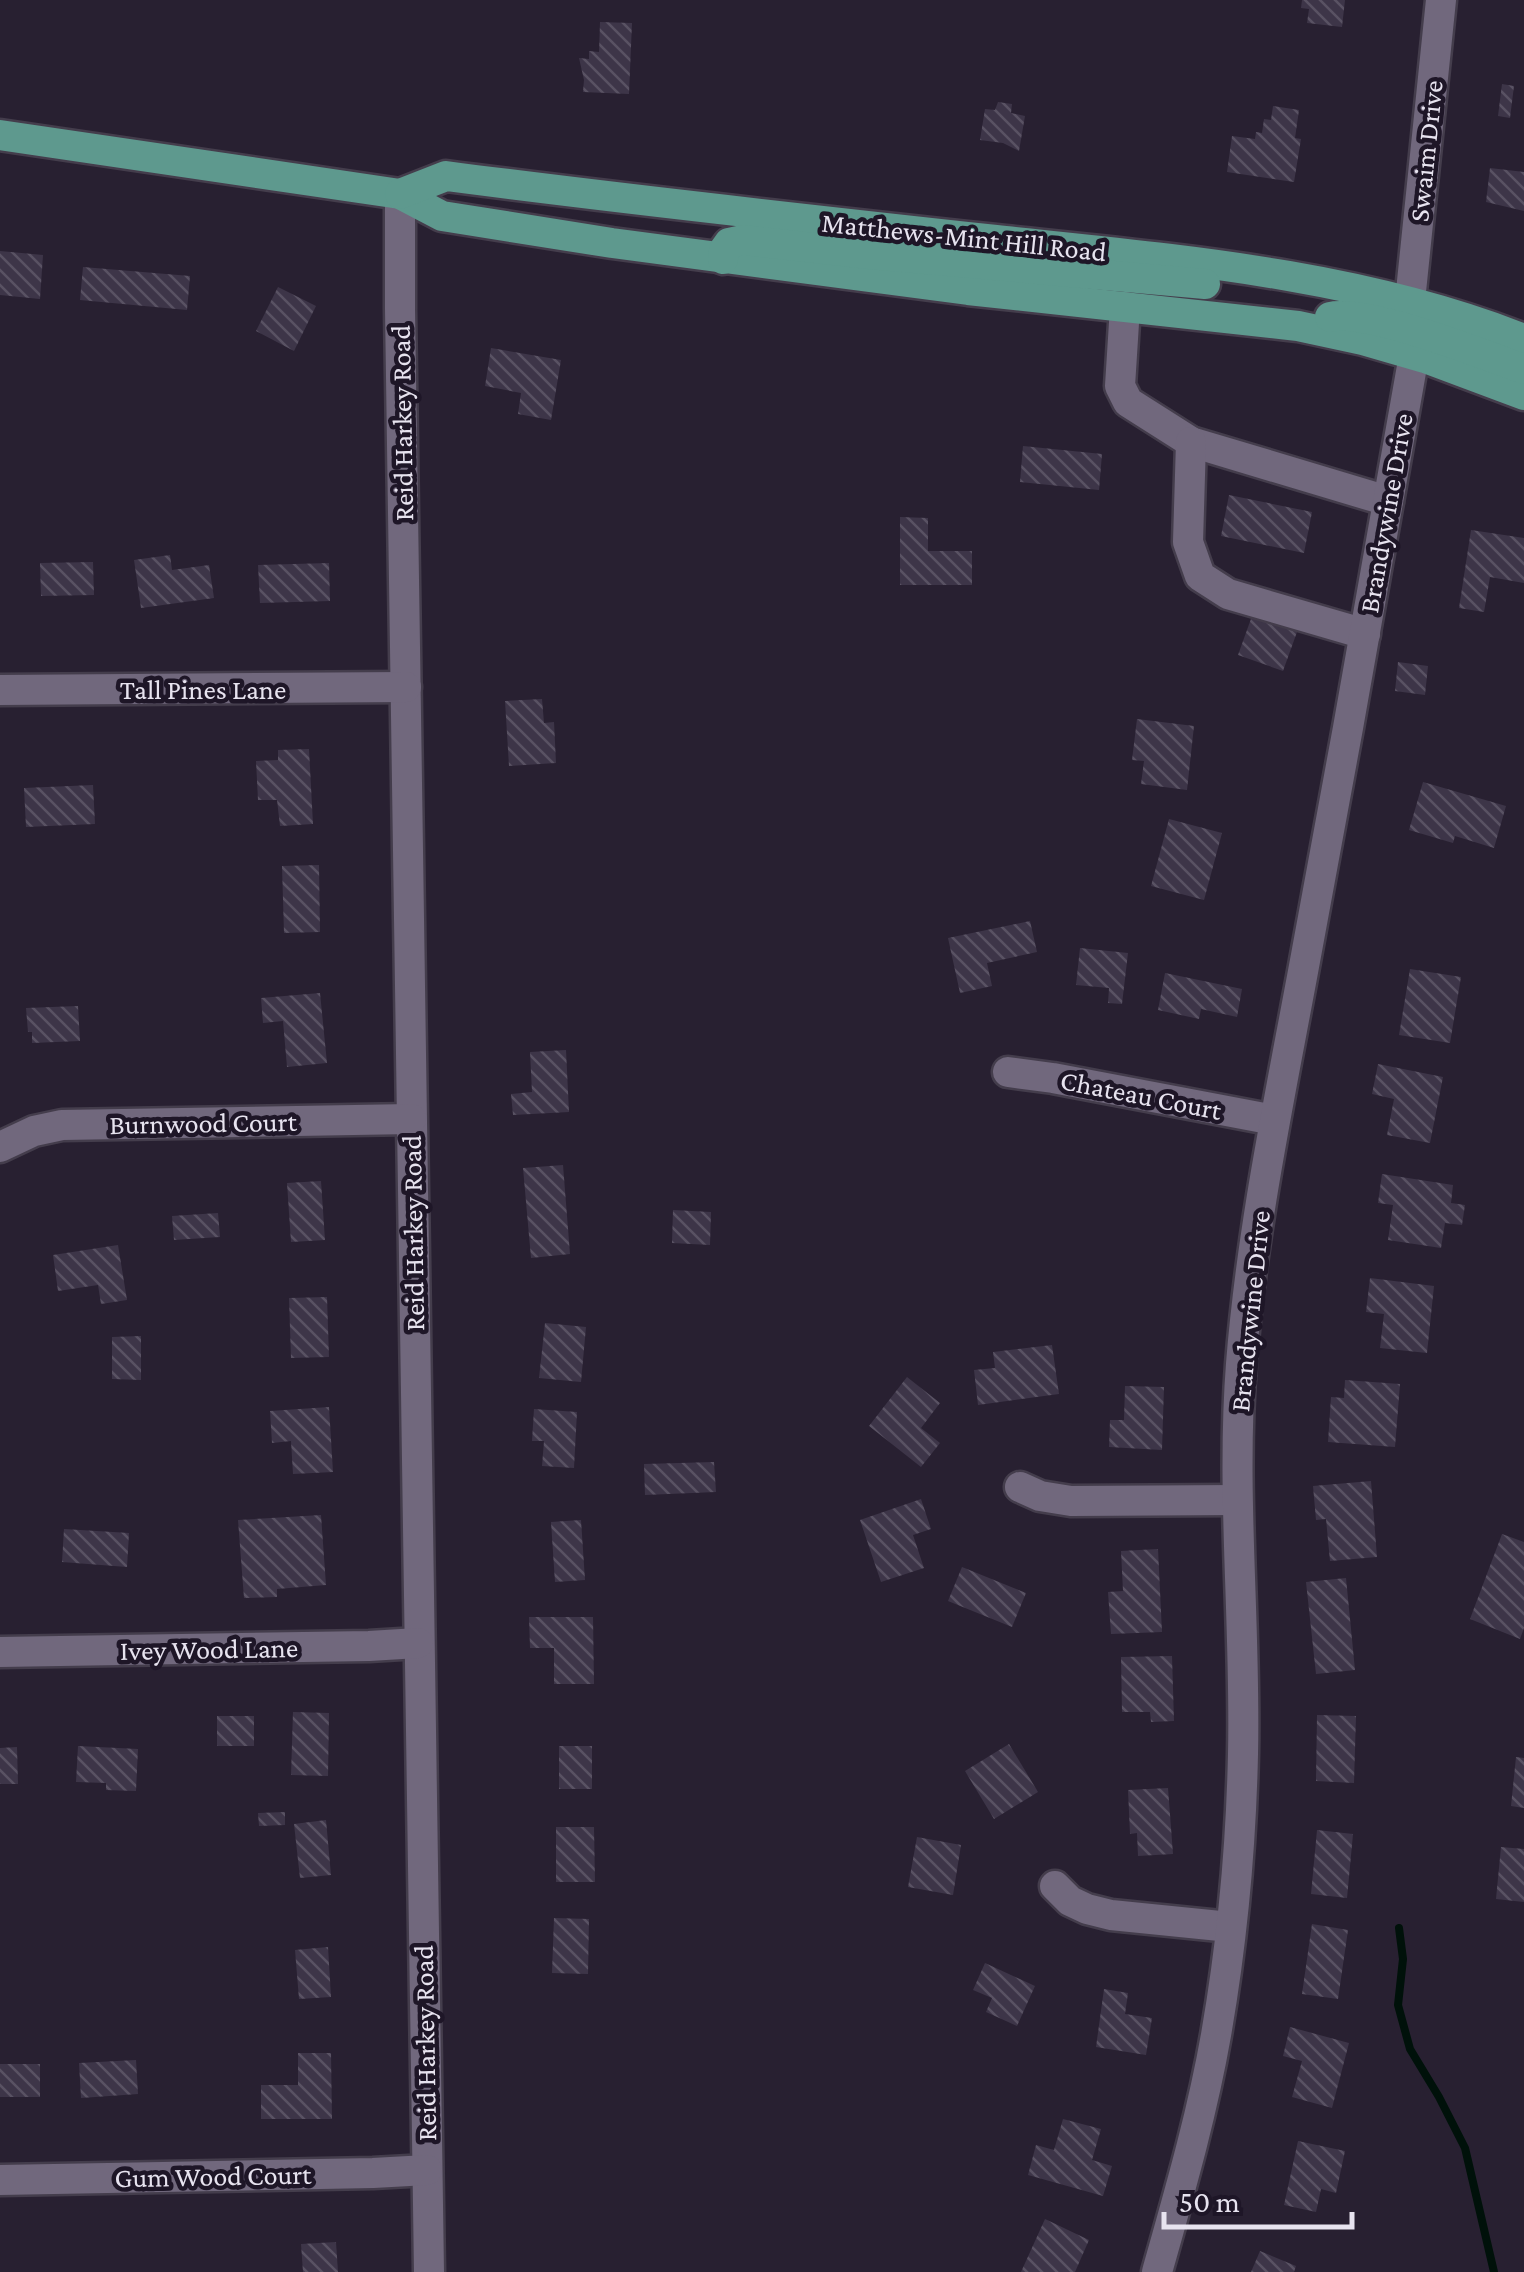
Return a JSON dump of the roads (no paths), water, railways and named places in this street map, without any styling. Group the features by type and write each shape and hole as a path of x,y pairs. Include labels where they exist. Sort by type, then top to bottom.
{"main road":[{"name":"Matthews-Mint Hill Road","path":"0,135 400,194 442,216 723,259 1298,326"},
{"name":"Matthews-Mint Hill Road","path":"400,194 446,176 1250,270 1410,301 1524,339"},
{"path":"723,259 729,243 743,240 1208,284 1250,270"},
{"path":"1298,326 1336,315 1376,321 1524,369"},
{"path":"1298,326 1414,355 1524,395"}],"street":[{"name":"Swaim Drive","path":"1410,301 1441,0"},
{"name":"Reid Harkey Road","path":"400,194 429,2272"},
{"path":"1126,308 1120,386 1128,402 1191,442 1388,502"},
{"name":"Brandywine Drive","path":"1157,2272 1210,2068 1225,1978 1238,1854 1243,1756 1236,1500 1241,1363 1252,1265 1274,1120 1414,355"},
{"path":"1191,442 1188,542 1200,576 1228,594 1365,634"},
{"name":"Tall Pines Lane","path":"0,690 406,687"},
{"name":"Chateau Court","path":"1008,1072 1274,1120"},
{"name":"Burnwood Court","path":"0,1147 34,1130 62,1125 411,1119"},
{"path":"1020,1486 1040,1496 1070,1500 1236,1500"},
{"name":"Ivey Wood Lane","path":"0,1652 418,1643"},
{"path":"1055,1886 1070,1901 1111,1915 1230,1927"},
{"name":"Gum Wood Court","path":"0,2180 427,2170"}],"waterway":[{"path":"1399,1928 1403,1959 1398,2005 1410,2049 1465,2148 1494,2272"}]}
